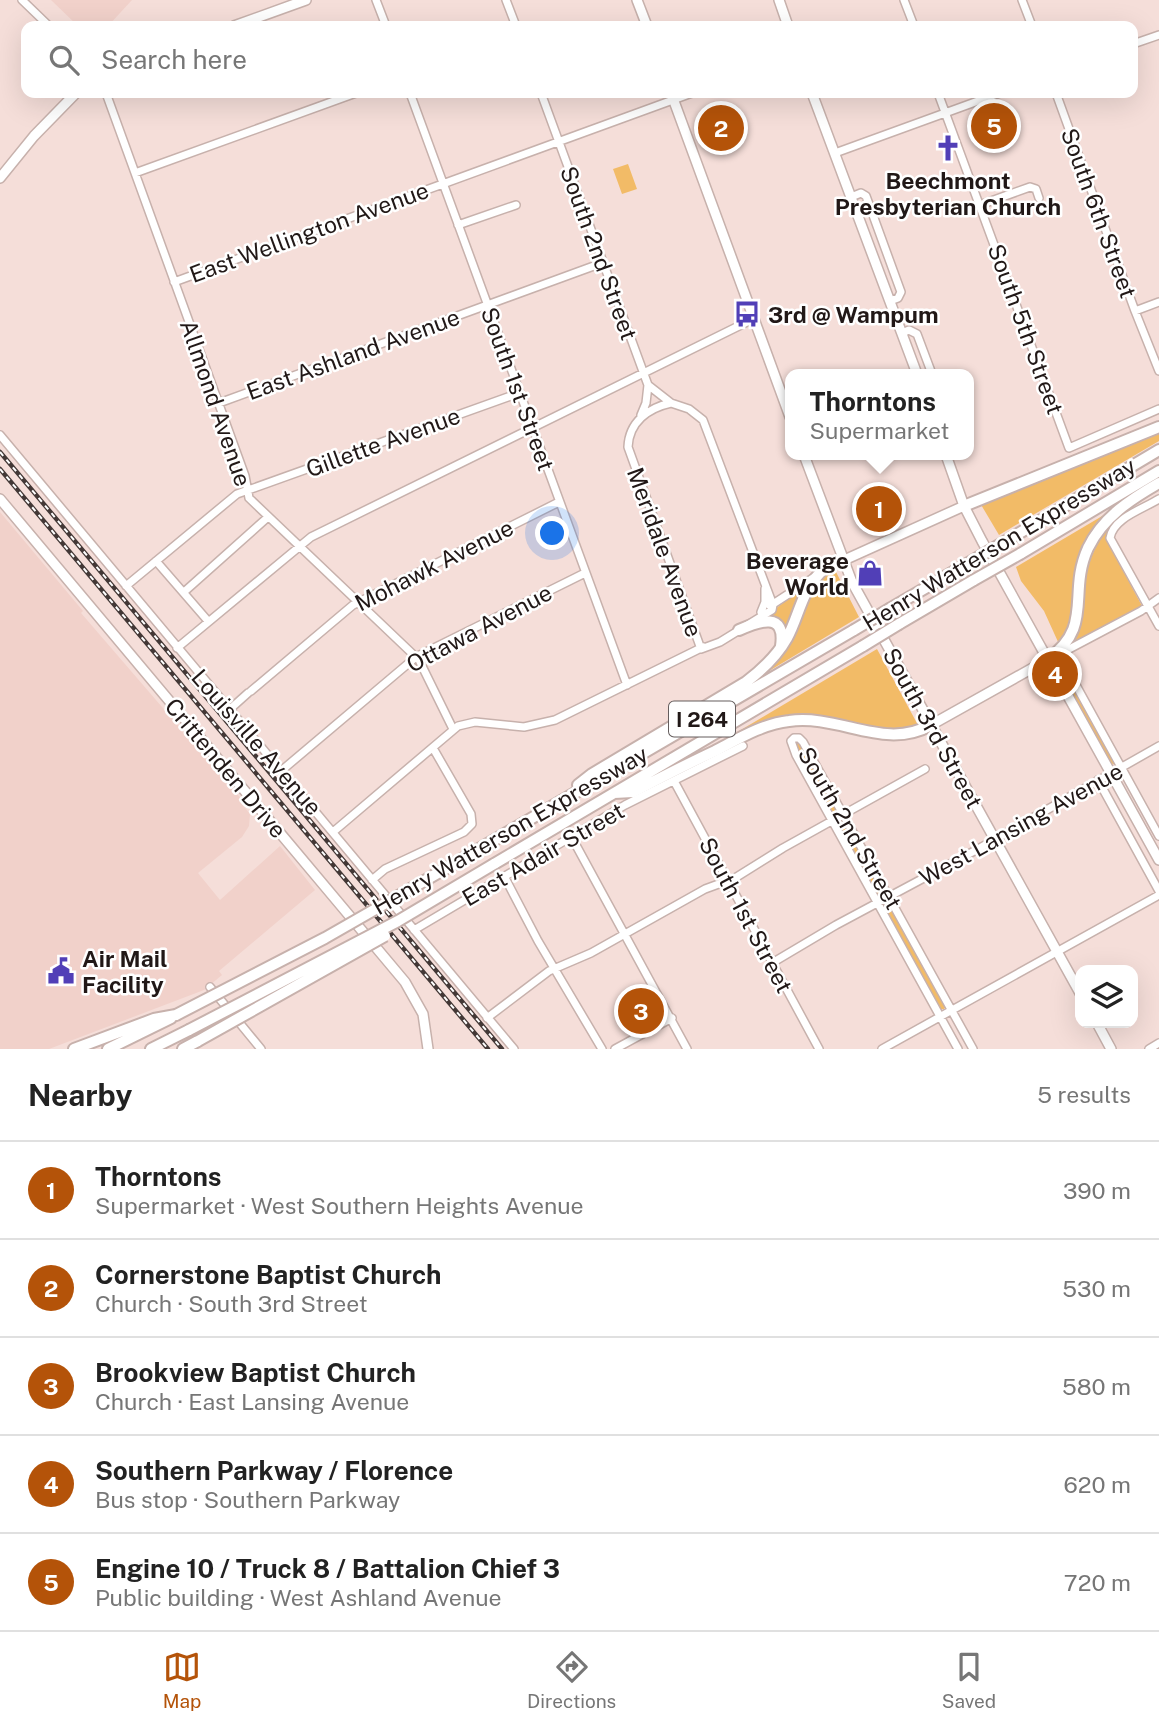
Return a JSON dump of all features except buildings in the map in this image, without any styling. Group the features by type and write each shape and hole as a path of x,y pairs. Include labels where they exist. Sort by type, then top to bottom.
{"highway":[{"path":"964,506 1159,427"},
{"name":"Henry Watterson Expressway","path":"108,1049 303,950 407,891 1159,450"},
{"name":"Henry Watterson Expressway","path":"151,1049 398,921 1159,471"},
{"path":"1047,660 1063,649 1074,629 1078,582 1093,539 1121,507 1159,482"},
{"path":"549,807 592,774 746,682 762,669 781,646 806,591 820,575"},
{"path":"739,630 759,621 771,621 781,632 781,646"},
{"path":"612,793 633,792 744,736 780,722 821,720 896,736 914,734 931,725"},
{"path":"183,1049 391,932 398,921"},
{"path":"74,1049 154,1019 176,1015"}],"main road":[{"path":"248,21 306,0"},
{"path":"637,0 645,21"},
{"path":"779,0 786,21"},
{"path":"0,178 34,136 71,98"},
{"path":"673,98 785,404"},
{"path":"814,98 915,369"},
{"name":"South 3rd Street","path":"806,460 843,561 888,649 1075,984"},
{"path":"948,460 964,506 1159,860"},
{"name":"Crittenden Drive","path":"0,499 405,982 423,1014 428,1049"},
{"path":"820,575 843,561 964,506"},
{"path":"931,725 1047,660"},
{"path":"1100,1028 1111,1049"}],"street":[{"path":"22,0 44,21"},
{"path":"376,0 384,21"},
{"path":"506,0 514,21"},
{"path":"904,0 912,21"},
{"path":"1022,0 1030,21"},
{"path":"1138,42 1159,35"},
{"name":"Allmond Avenue","path":"108,98 247,481 246,491 268,517 422,663 453,729"},
{"path":"135,173 342,98"},
{"name":"South 1st Street","path":"412,98 626,685"},
{"name":"South 2nd Street","path":"543,98 648,385"},
{"name":"East Wellington Avenue","path":"174,282 559,141 667,98"},
{"name":"South 5th Street","path":"939,98 1069,449 1159,409"},
{"path":"835,153 986,98"},
{"name":"South 6th Street","path":"1058,98 1159,372"},
{"path":"980,205 1031,187 1036,189 1040,198"},
{"path":"851,197 861,193 866,195 901,292 898,298 890,301"},
{"path":"458,225 516,205"},
{"name":"East Ashland Avenue","path":"219,403 602,263"},
{"path":"1135,311 1159,302"},
{"path":"177,648 311,537 753,319"},
{"path":"902,333 909,330 917,334 930,369"},
{"path":"648,385 671,403 690,409 703,420 773,605 772,610 710,647 701,649"},
{"name":"Meridale Avenue","path":"648,385 646,403 629,436 630,457 701,649"},
{"name":"Gillette Avenue","path":"126,586 229,499 519,393"},
{"path":"640,418 655,407 671,403"},
{"name":"Louisville Avenue","path":"0,436 514,1049"},
{"path":"1159,499 1119,523 1112,529 1110,538 1159,626"},
{"name":"Mohawk Avenue","path":"229,710 359,601 559,502"},
{"path":"184,592 268,517"},
{"path":"156,561 208,621"},
{"name":"Ottawa Avenue","path":"281,771 416,657 585,573"},
{"path":"334,832 453,729 470,722 513,726 540,725 565,716 701,649 820,575"},
{"path":"761,612 765,602 764,585"},
{"path":"1047,660 1066,653 1159,598"},
{"path":"1066,667 1159,836"},
{"name":"South 2nd Street","path":"958,1049 792,747 791,741 794,738 803,742 973,1049"},
{"name":"East Adair Street","path":"414,930 625,805 743,746"},
{"name":"West Lansing Avenue","path":"772,963 1159,746"},
{"path":"372,880 385,869 464,832 471,824 471,814 433,748"},
{"path":"487,1018 549,971 626,935 705,889 727,881 925,769"},
{"path":"881,1049 1159,893 1098,780"},
{"name":"South 1st Street","path":"674,781 820,1049"},
{"path":"571,836 687,1049"},
{"path":"504,876 538,941 602,1049"},
{"path":"210,987 261,1049"},
{"path":"615,1049 672,1018"},
{"path":"1149,1049 1159,1044"}],"shaded area":[{"path":"51,0 132,0 113,21 73,21"},
{"path":"628,164 637,189 622,194 613,169"},
{"path":"1159,431 1159,441 999,535 980,503"},
{"path":"1114,509 1095,531 1074,600 1069,630 1059,644 1044,611 1021,581 1016,567"},
{"path":"0,512 83,611 81,613 243,801 241,803 250,814 249,826 242,837 198,873 220,900 280,846 315,890 219,971 222,975 204,990 49,1049 0,1049"},
{"path":"1107,529 1107,540 1142,606 1072,646 1081,624 1089,563"},
{"path":"832,570 835,570 859,617 764,674 802,604"},
{"path":"798,594 785,629 767,615"},
{"path":"877,649 919,727 882,730 813,716 719,743"},
{"path":"1063,662 1063,669 1117,766 1111,763 1061,674 1059,664"},
{"path":"796,741 836,808 835,812 831,812 793,744"},
{"path":"841,822 845,823 883,893 881,896 877,896 838,828"},
{"path":"889,904 946,1007 944,1009 938,1009 883,909"}],"railway":[{"path":"0,452 502,1049"},
{"path":"0,469 488,1049"}],"place":[{"name":"Engine 10 / Truck 8 / Battalion Chief 3","path":"994,126"},
{"name":"Cornerstone Baptist Church","path":"721,128"},
{"name":"Beechmont Presbyterian Church","path":"948,148"},
{"name":"3rd @ Wampum","path":"747,314"},
{"name":"Thorntons","path":"879,509"},
{"name":"Beverage World","path":"870,573"},
{"name":"Southern Parkway / Florence","path":"1055,674"},
{"name":"Air Mail Facility","path":"61,971"},
{"name":"Brookview Baptist Church","path":"641,1011"}]}
